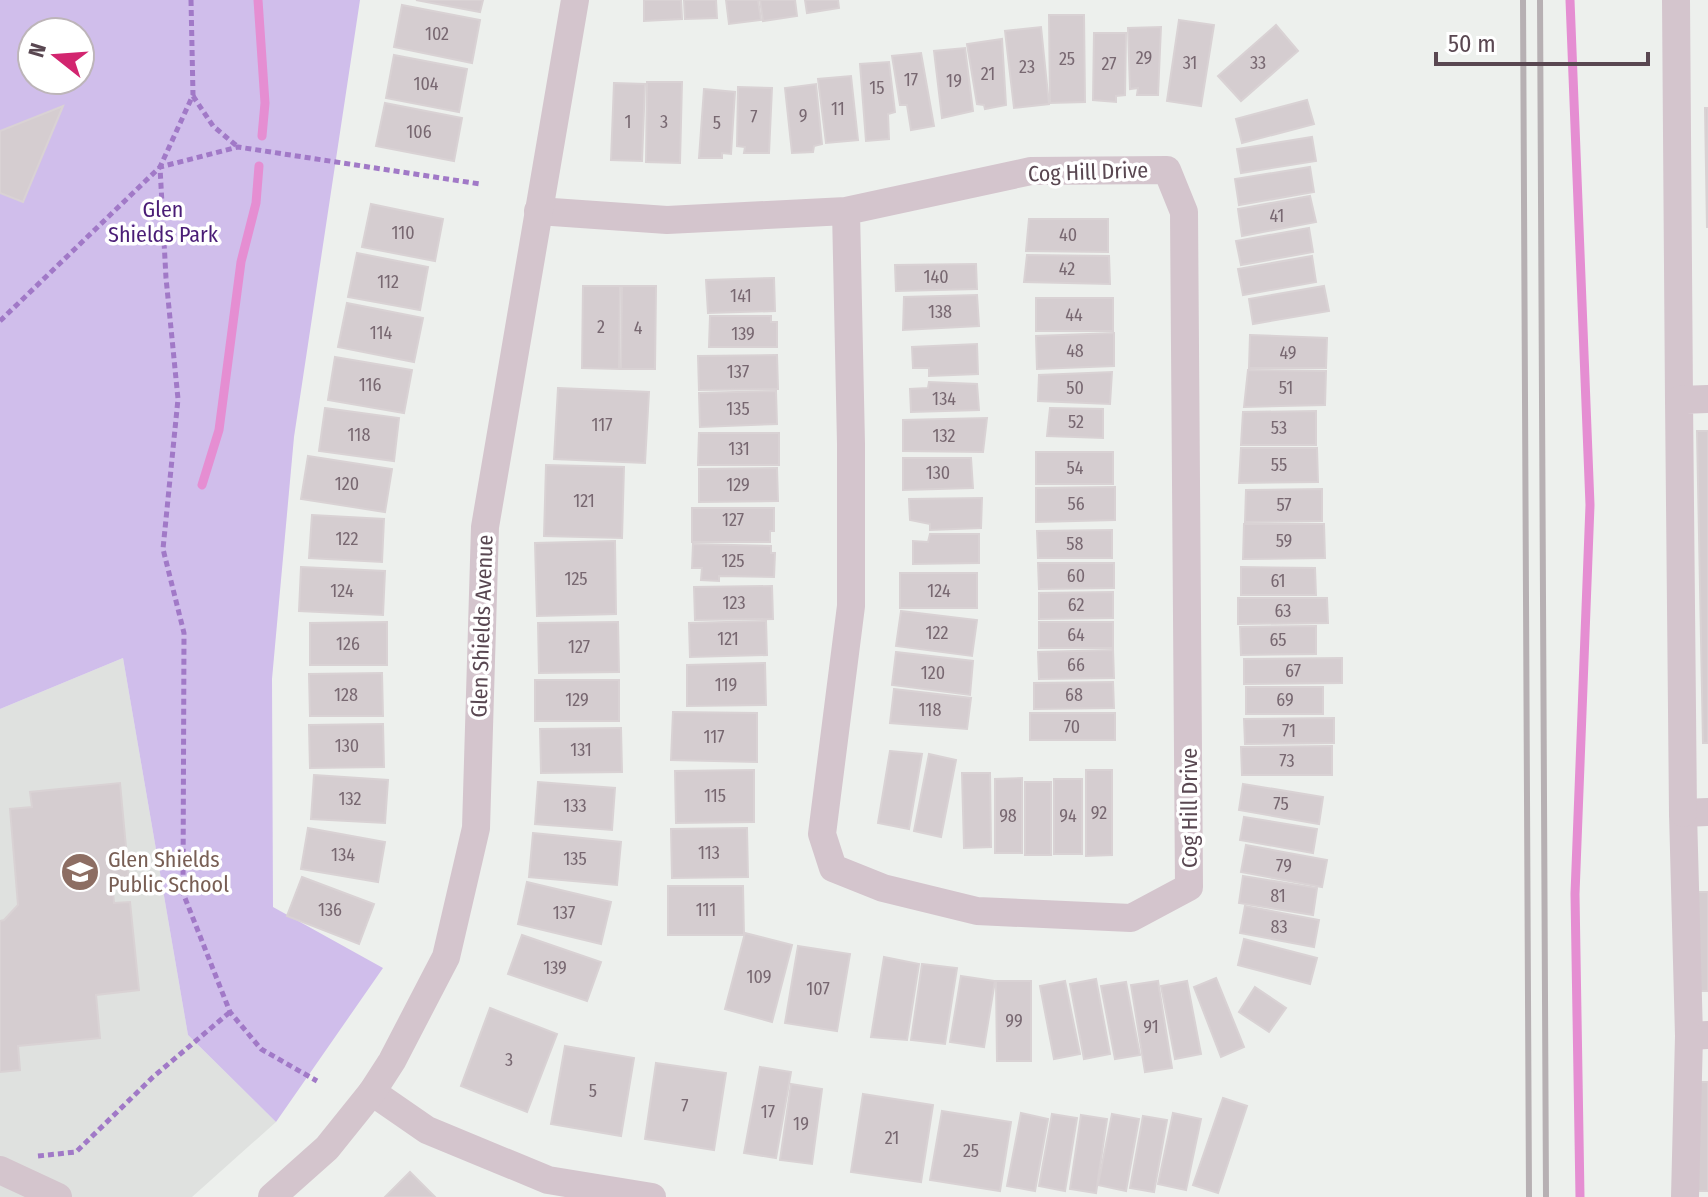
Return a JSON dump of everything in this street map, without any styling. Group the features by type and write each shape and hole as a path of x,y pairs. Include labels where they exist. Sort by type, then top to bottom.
{"street":[{"name":"Glen Shields Avenue","path":"272,1197 327,1148 372,1092 392,1061 446,957 476,828 485,527 575,0"},
{"path":"1676,0 1679,400 1695,812 1698,1035 1685,1197"},
{"name":"Cog Hill Drive","path":"538,211 667,220 846,211 1031,171 1167,170 1184,212 1189,887 1131,918 977,911 883,888 833,868 822,834 851,606 846,211"},
{"path":"1679,400 1708,399"},
{"path":"372,1092 427,1130 548,1180 652,1197"},
{"path":"0,1170 58,1197"}],"path":[{"path":"0,321 160,167 193,95 191,0"},
{"path":"193,95 213,126 238,147"},
{"path":"160,167 238,147 480,184"},
{"path":"160,167 166,278 178,399 163,549 184,633 183,893 230,1012 261,1049 317,1081"},
{"path":"33,1156 76,1152 153,1077 230,1012"}],"shaded area":[{"name":"Glen Shields Public School","path":"123,658 188,1035 276,1122 192,1197 0,1197 0,709"}],"green space":[{"name":"Glen Shields Park","path":"0,0 360,0 294,437 272,679 273,907 383,968 276,1122 188,1035 123,658 0,709"}],"building":[{"path":"416,0 483,0 480,12"},
{"path":"644,0 681,0 682,19 644,21"},
{"path":"684,0 716,0 717,18 685,19"},
{"path":"726,0 758,0 761,20 729,24"},
{"path":"760,0 795,0 797,16 763,21"},
{"path":"805,0 838,0 839,8 807,13"},
{"path":"402,5 480,20 472,63 394,47"},
{"path":"1049,15 1084,15 1085,102 1050,103"},
{"path":"1179,20 1214,25 1201,106 1167,101"},
{"path":"1276,25 1298,51 1241,101 1218,76"},
{"path":"1041,27 1049,104 1014,108 1005,31"},
{"path":"1161,27 1158,95 1137,95 1138,88 1130,89 1128,28"},
{"path":"1094,33 1126,33 1125,95 1116,96 1116,102 1093,100"},
{"path":"1002,39 1006,105 985,109 984,105 977,104 967,44"},
{"path":"965,48 973,111 942,118 934,51"},
{"path":"921,53 934,126 911,130 907,105 900,105 892,56"},
{"path":"394,55 467,69 459,112 386,98"},
{"path":"889,62 895,112 888,114 889,139 866,141 860,64"},
{"path":"851,76 858,140 826,143 818,79"},
{"path":"647,82 682,82 680,163 646,162"},
{"path":"614,83 645,84 642,161 611,160"},
{"path":"816,84 822,144 814,146 813,152 792,153 785,88"},
{"path":"738,87 772,88 769,153 744,153 745,147 737,146"},
{"path":"704,89 735,92 731,154 722,153 722,158 699,158"},
{"path":"1307,100 1314,124 1242,143 1236,119"},
{"path":"385,103 462,118 454,161 376,146"},
{"path":"63,106 23,202 0,193 0,131"},
{"path":"1705,108 1708,108 1707,228"},
{"path":"1312,137 1316,161 1241,173 1237,149"},
{"path":"1310,167 1314,192 1239,205 1235,179"},
{"path":"1310,196 1316,222 1242,236 1238,209"},
{"path":"371,204 443,219 435,261 362,247"},
{"path":"1029,219 1108,219 1108,252 1026,251"},
{"path":"1309,228 1313,252 1241,265 1236,241"},
{"path":"357,253 428,267 420,310 348,297"},
{"path":"1027,255 1109,256 1110,284 1024,282"},
{"path":"1312,256 1316,282 1243,295 1238,269"},
{"path":"976,264 977,289 896,291 895,265"},
{"path":"774,278 775,311 708,313 706,280"},
{"path":"583,286 620,286 619,369 582,368"},
{"path":"622,286 656,286 655,369 621,369"},
{"path":"1324,286 1329,311 1253,324 1249,299"},
{"path":"977,295 979,326 903,330 904,297"},
{"path":"1036,298 1113,298 1113,331 1036,331"},
{"path":"347,303 423,318 414,362 338,347"},
{"path":"710,316 771,316 771,322 777,322 777,347 709,347"},
{"path":"1114,333 1114,366 1037,369 1036,336"},
{"path":"1250,335 1327,338 1326,368 1249,368"},
{"path":"977,344 978,374 929,376 929,368 913,368 912,347"},
{"path":"777,355 778,389 699,390 698,356"},
{"path":"335,357 412,370 404,413 328,400"},
{"path":"1248,370 1326,371 1325,405 1244,407"},
{"path":"1112,372 1110,404 1038,401 1039,375"},
{"path":"929,382 977,384 979,410 911,412 910,389 928,388"},
{"path":"558,388 649,392 645,463 554,459"},
{"path":"776,391 777,424 700,427 699,393"},
{"path":"325,408 399,418 394,461 319,451"},
{"path":"1050,408 1103,409 1103,438 1047,436"},
{"path":"1316,411 1316,445 1241,445 1243,412"},
{"path":"987,418 983,452 903,451 903,420"},
{"path":"1697,431 1708,431 1708,743 1703,743"},
{"path":"699,433 779,433 779,465 698,465"},
{"path":"1241,448 1317,448 1318,482 1239,483"},
{"path":"1036,452 1113,452 1113,484 1036,484"},
{"path":"308,456 392,469 385,512 301,499"},
{"path":"903,458 971,458 973,488 903,490"},
{"path":"546,465 624,467 622,538 544,536"},
{"path":"777,468 778,501 699,502 699,469"},
{"path":"1115,487 1115,520 1036,522 1036,488"},
{"path":"1322,489 1322,521 1245,522 1246,490"},
{"path":"982,498 981,528 930,530 930,524 910,520 909,499"},
{"path":"692,508 774,508 774,531 770,531 770,542 692,542"},
{"path":"312,515 384,519 382,562 309,558"},
{"path":"1244,524 1324,524 1325,558 1243,559"},
{"path":"1112,530 1112,558 1038,558 1037,531"},
{"path":"930,534 979,534 979,563 913,564 913,541 928,542"},
{"path":"615,541 616,614 537,616 535,543"},
{"path":"693,544 771,546 771,553 775,553 774,577 719,576 719,581 701,580 702,568 692,568"},
{"path":"1038,563 1114,563 1114,588 1039,589"},
{"path":"301,567 385,571 383,615 299,611"},
{"path":"1241,567 1315,568 1316,595 1241,595"},
{"path":"900,573 977,573 977,608 900,608"},
{"path":"772,586 773,619 695,620 694,587"},
{"path":"1113,592 1113,618 1039,619 1039,593"},
{"path":"1238,598 1327,598 1328,623 1238,624"},
{"path":"901,611 977,620 972,656 896,646"},
{"path":"766,621 767,655 690,657 689,623"},
{"path":"387,622 387,665 310,665 310,623"},
{"path":"618,622 619,672 539,673 538,623"},
{"path":"1039,622 1113,622 1113,648 1039,648"},
{"path":"1316,626 1316,654 1241,655 1240,627"},
{"path":"1113,650 1114,678 1039,679 1038,652"},
{"path":"896,652 973,661 970,695 892,685"},
{"path":"1342,658 1342,683 1244,684 1244,659"},
{"path":"765,663 766,705 687,706 687,665"},
{"path":"382,673 383,716 310,716 309,674"},
{"path":"535,680 619,680 619,721 535,721"},
{"path":"1113,682 1114,708 1034,709 1034,683"},
{"path":"1246,687 1323,687 1323,714 1246,714"},
{"path":"894,689 971,698 967,729 890,723"},
{"path":"673,712 757,713 757,762 671,760"},
{"path":"1030,713 1115,713 1115,740 1030,740"},
{"path":"1334,718 1334,743 1245,744 1244,719"},
{"path":"383,724 384,767 310,768 309,725"},
{"path":"621,728 622,772 541,773 540,729"},
{"path":"1332,746 1332,775 1242,775 1241,747"},
{"path":"890,751 922,754 909,829 878,823"},
{"path":"929,754 956,760 941,837 914,831"},
{"path":"754,770 754,822 676,823 675,771"},
{"path":"1086,770 1112,770 1112,855 1086,856"},
{"path":"962,773 990,773 991,847 964,848"},
{"path":"314,775 388,780 385,823 311,819"},
{"path":"1022,778 1022,853 995,853 995,779"},
{"path":"1054,779 1082,779 1082,854 1054,854"},
{"path":"538,782 615,788 612,830 535,824"},
{"path":"1025,782 1051,782 1051,855 1025,855"},
{"path":"120,783 129,879 112,880 114,903 130,902 139,990 96,995 100,1038 18,1046 20,1070 0,1072 0,921 18,905 10,809 32,807 30,792"},
{"path":"1243,784 1323,797 1319,824 1239,810"},
{"path":"1244,817 1317,829 1313,853 1240,840"},
{"path":"308,828 385,842 378,882 301,869"},
{"path":"747,828 748,877 672,878 671,829"},
{"path":"533,833 621,842 617,885 529,877"},
{"path":"1246,845 1327,860 1322,887 1241,872"},
{"path":"1243,876 1317,888 1313,915 1239,903"},
{"path":"302,877 374,904 359,944 287,916"},
{"path":"527,882 611,902 601,944 518,924"},
{"path":"668,886 743,886 744,935 668,935"},
{"path":"1695,892 1708,892 1708,991 1696,991"},
{"path":"1245,906 1319,920 1314,947 1240,933"},
{"path":"745,933 792,945 772,1022 725,1009"},
{"path":"522,935 601,962 587,1001 508,974"},
{"path":"1244,939 1317,958 1310,984 1238,965"},
{"path":"798,946 850,954 837,1031 785,1023"},
{"path":"884,957 919,964 907,1040 871,1037"},
{"path":"922,964 957,968 945,1044 911,1040"},
{"path":"961,976 995,981 984,1047 950,1042"},
{"path":"1216,978 1244,1047 1221,1057 1194,987"},
{"path":"1096,979 1110,1054 1084,1059 1070,984"},
{"path":"996,981 1031,981 1031,1061 997,1061"},
{"path":"1065,981 1080,1054 1054,1059 1040,986"},
{"path":"1158,981 1172,1068 1145,1072 1131,985"},
{"path":"1187,981 1201,1054 1175,1059 1161,986"},
{"path":"1126,982 1140,1055 1115,1059 1101,986"},
{"path":"1255,987 1286,1008 1269,1032 1239,1012"},
{"path":"490,1008 557,1034 527,1112 461,1086"},
{"path":"565,1046 634,1058 621,1136 551,1124"},
{"path":"656,1063 726,1073 714,1150 645,1139"},
{"path":"760,1067 791,1072 776,1158 744,1153"},
{"path":"1695,1082 1708,1082 1708,1191 1696,1191"},
{"path":"791,1084 822,1089 812,1164 780,1160"},
{"path":"863,1094 933,1105 921,1182 851,1172"},
{"path":"1223,1098 1247,1106 1218,1193 1193,1185"},
{"path":"942,1111 1011,1122 1000,1191 930,1180"},
{"path":"1021,1113 1048,1119 1035,1191 1007,1186"},
{"path":"1173,1113 1201,1119 1186,1190 1158,1184"},
{"path":"1052,1114 1077,1118 1065,1191 1039,1186"},
{"path":"1112,1114 1139,1119 1126,1191 1098,1185"},
{"path":"1081,1115 1107,1119 1096,1193 1070,1189"},
{"path":"1143,1116 1167,1120 1154,1192 1130,1188"},
{"path":"410,1172 435,1197 385,1197"}],"waterway":[{"path":"258,0 265,103 262,136"},
{"path":"1570,0 1590,505 1575,894 1580,1197"},
{"path":"202,485 219,430 241,262 256,203 259,166"}],"railway":[{"path":"1523,0 1529,1197"},
{"path":"1540,0 1546,1197"}],"place":[{"name":"Glen Shields Public School","path":"80,872"}]}
